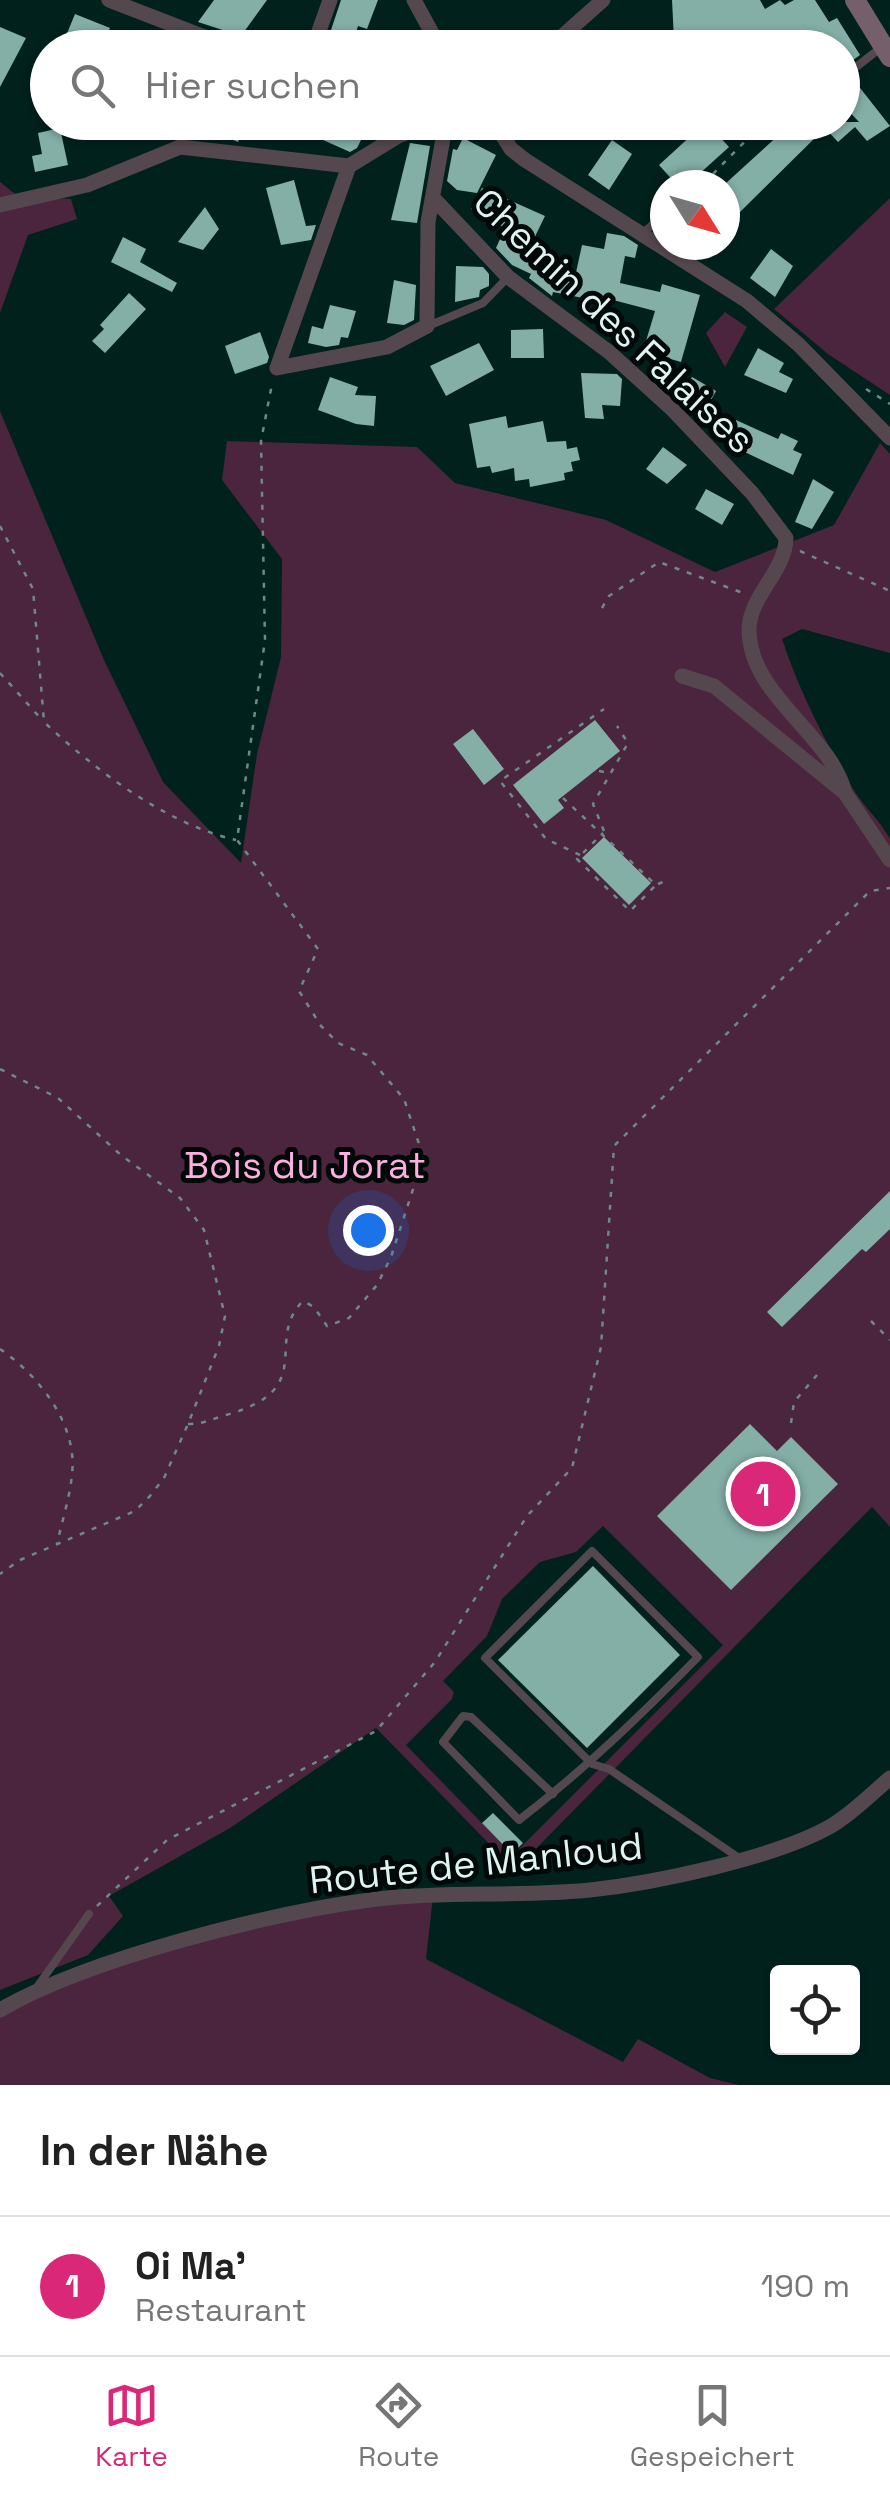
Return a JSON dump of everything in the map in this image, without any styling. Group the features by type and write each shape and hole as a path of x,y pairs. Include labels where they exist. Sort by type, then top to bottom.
{"main road":[{"path":"855,0 886,52"}],"street":[{"path":"109,0 186,30"},
{"path":"319,30 330,0"},
{"path":"414,0 430,30"},
{"path":"569,30 603,0"},
{"path":"0,204 86,185 180,147 349,166 391,140"},
{"path":"277,368 386,347 427,326 428,222 443,140"},
{"path":"507,140 517,154 709,275 798,344 890,438"},
{"path":"277,368 349,166"},
{"name":"Chemin des Falaises","path":"435,200 508,277 640,380 708,444 786,543"},
{"path":"786,543 749,629 755,658 779,698 840,775 844,793"},
{"path":"682,676 714,686 844,793 890,860"},
{"name":"Route de Manloud","path":"0,2010 163,1949 330,1907 405,1896 589,1890 738,1858 834,1824 890,1778"}],"lane":[{"path":"860,67 886,52"},
{"path":"644,232 650,227"},
{"path":"427,326 483,303 508,277"},
{"path":"553,1794 470,1716 462,1716 446,1733 443,1742 519,1820 553,1794 592,1764 698,1658 592,1551 486,1658 592,1764 609,1770 738,1858"},
{"path":"32,1995 88,1914"}],"path":[{"path":"716,170 746,140"},
{"path":"237,840 265,640 261,441 277,368"},
{"path":"0,526 10,552 34,589 44,722"},
{"path":"786,543 890,590"},
{"path":"602,608 608,596 659,562 759,600"},
{"path":"0,673 73,750 208,834 237,840 318,949 299,992 321,1026 338,1043 367,1055 404,1099 422,1150 391,1257 377,1285 349,1318 327,1326 314,1308 302,1301 295,1309 280,1381 269,1397 254,1409 206,1424 188,1424"},
{"path":"581,856 546,840 500,780 604,710"},
{"path":"603,833 593,804 628,744 616,726"},
{"path":"599,771 610,773"},
{"path":"563,798 656,885"},
{"path":"603,833 577,860 630,911 656,885 670,879"},
{"path":"88,1914 168,1840 376,1731 403,1703 470,1608 510,1538 572,1468 601,1347 614,1146 870,892 890,888"},
{"path":"0,1069 40,1087 73,1109 122,1156 180,1198 204,1230 225,1316 219,1346 164,1478 135,1511 57,1544 0,1574"},
{"path":"871,1321 890,1340"},
{"path":"0,1348 25,1366 60,1414 73,1470 57,1544"},
{"path":"791,1423 794,1402 817,1375"}],"green space":[{"path":"0,182 18,196 71,199 77,219 28,235 0,313"},
{"path":"890,198 890,395 828,354 774,309"},
{"path":"725,312 747,327 725,367 706,333"},
{"name":"Bois du Jorat","path":"0,411 104,660 163,782 241,863 257,754 281,657 282,559 222,480 227,441 417,447 455,483 606,520 715,572 834,525 880,443 890,454 890,653 802,629 782,639 832,753 857,796 890,839 890,1527 872,1507 515,1870 376,1728 230,1828 109,1896 123,1916 88,1955 0,1990","holes":["603,1526 723,1645 513,1855 406,1745 452,1699 454,1692 443,1681 487,1636 502,1599 540,1562 576,1552"]},
{"path":"433,1896 426,1959 623,2062 638,2039 710,2078 739,2085 0,2085 0,2010 67,1979 298,1913"}],"building":[{"path":"214,0 267,0 245,30 223,30 198,22"},
{"path":"341,0 378,0 367,29 358,26 357,30 331,30"},
{"path":"672,0 760,0 765,9 780,0 785,5 794,0 815,0 829,22 837,18 844,30 674,30"},
{"path":"75,14 110,28 109,30 68,30"},
{"path":"0,27 26,38 0,87"},
{"path":"860,88 890,126 867,141 860,133"},
{"path":"39,140 63,140 68,165 35,172 32,156 42,154"},
{"path":"323,140 361,140 350,152"},
{"path":"462,140 467,140 496,155 477,193 457,190 447,181 453,149 457,150"},
{"path":"612,140 632,154 609,190 588,175"},
{"path":"686,140 723,140 729,147 704,170 664,170 659,165"},
{"path":"773,140 813,140 740,212 740,170"},
{"path":"410,143 430,146 417,223 391,220"},
{"path":"294,180 306,226 316,225 311,240 281,245 266,188"},
{"path":"482,188 545,216 526,255 575,277 582,245 604,249 607,233 624,236 638,245 635,258 625,256 620,283 660,292 662,284 700,295 681,362 643,351 655,311 594,295 593,300 553,292 552,296 529,278 531,274 512,265 496,248 505,228 471,209"},
{"path":"205,207 219,229 203,250 178,242"},
{"path":"123,237 146,249 140,262 177,283 172,292 111,262"},
{"path":"771,249 793,266 775,297 750,278"},
{"path":"456,266 483,267 489,274 489,286 480,290 479,297 455,302"},
{"path":"394,280 416,285 414,320 404,325 387,323"},
{"path":"129,293 146,309 105,353 92,341 104,329 100,325"},
{"path":"330,305 356,311 348,338 341,337 339,345 326,347 308,343 312,326 323,329"},
{"path":"543,329 544,358 511,358 511,330"},
{"path":"260,332 269,357 267,363 235,374 225,346"},
{"path":"479,343 494,370 446,396 430,366"},
{"path":"758,348 784,363 779,372 793,379 786,393 744,375"},
{"path":"581,373 617,374 622,379 620,406 602,405 604,419 585,418"},
{"path":"330,377 358,387 355,395 376,396 374,426 356,424 318,410"},
{"path":"692,377 716,391 705,411 681,398"},
{"path":"506,416 508,428 543,421 547,442 566,441 567,449 577,447 580,460 571,462 573,471 564,473 565,480 530,487 529,479 515,481 514,468 492,473 490,466 477,468 469,424"},
{"path":"736,420 778,439 781,433 798,441 793,450 802,454 793,475 726,443"},
{"path":"663,447 687,465 667,484 646,469"},
{"path":"813,479 834,492 812,529 795,522"},
{"path":"706,489 734,504 722,525 695,509"},
{"path":"595,720 620,751 558,800 564,808 544,824 513,785"},
{"path":"473,729 504,769 484,785 453,744"},
{"path":"604,837 651,883 629,905 582,858"},
{"path":"890,1191 890,1229 866,1252 862,1249 782,1327 767,1312"},
{"path":"750,1424 777,1451 791,1437 838,1484 731,1590 657,1516"},
{"path":"593,1566 680,1655 587,1748 498,1660"},
{"path":"493,1813 523,1843 512,1854 482,1823"}],"place":[{"name":"Oi Ma'","path":"763,1494"}]}
